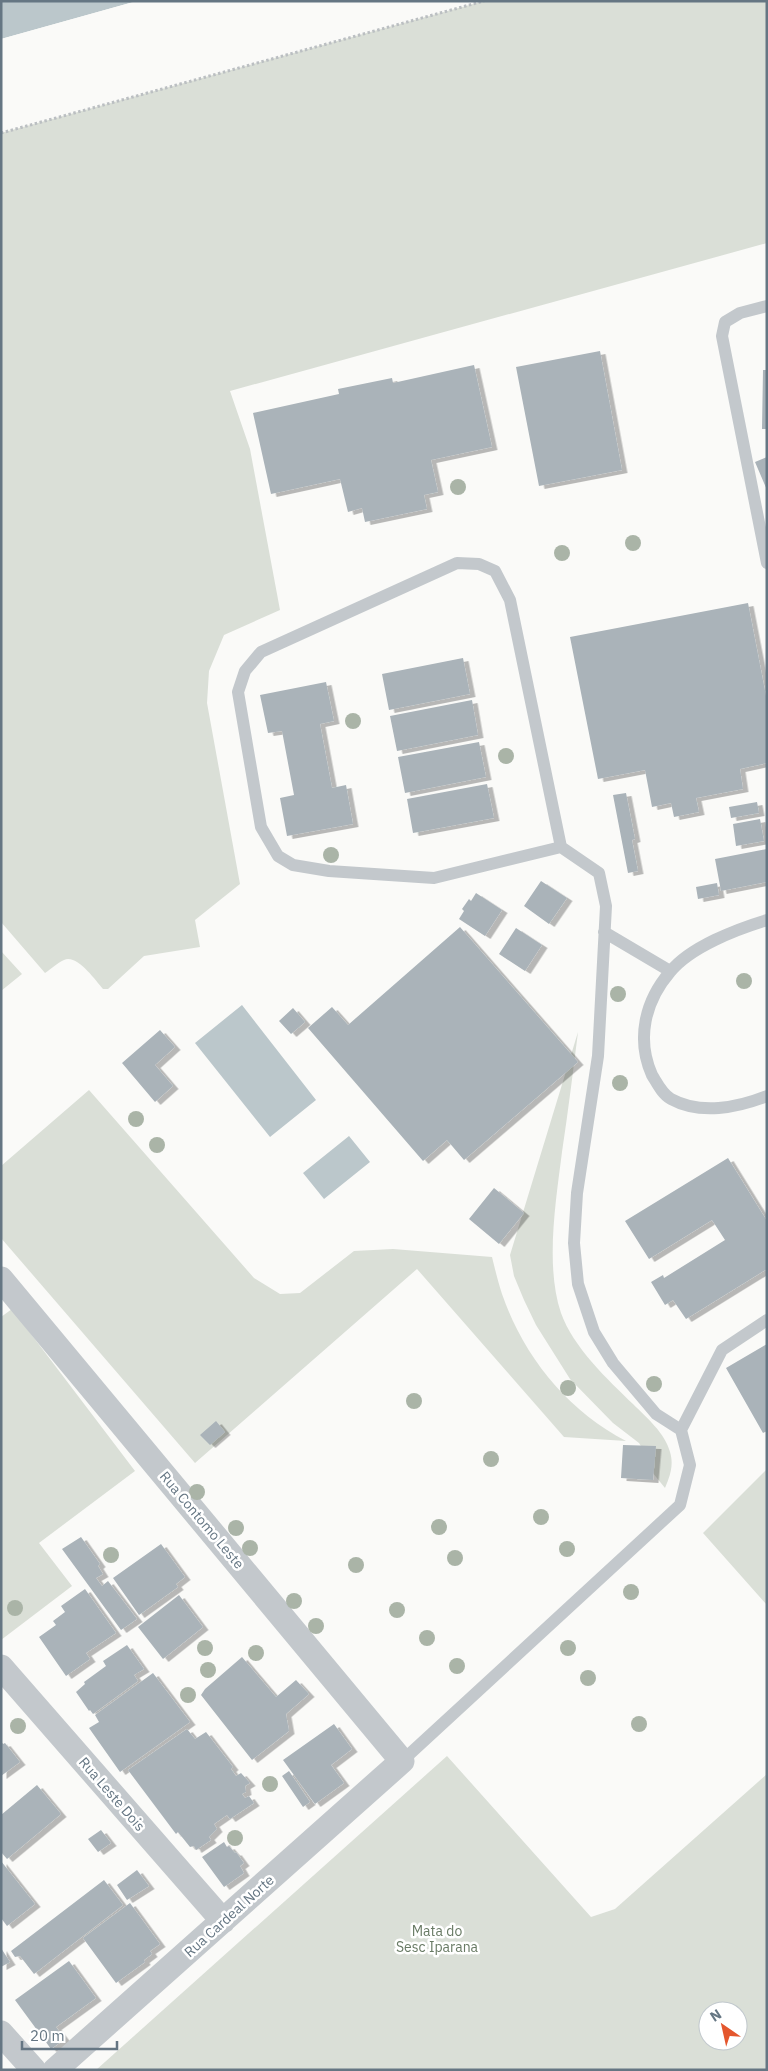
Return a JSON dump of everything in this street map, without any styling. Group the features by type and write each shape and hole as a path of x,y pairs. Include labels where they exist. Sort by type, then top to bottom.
{"street":[{"name":"Rua Contomo Leste","path":"1,1279 402,1761"},
{"name":"Rua Leste Dois","path":"1,1668 223,1922"},
{"name":"Rua Cardeal Norte","path":"55,2070 402,1761"},
{"path":"1,2033 34,2070"}],"lane":[{"path":"767,306 740,313 725,322 722,336 767,563"},
{"path":"562,847 434,878 329,871 293,865 278,856 261,828 238,692 245,671 261,652 457,563 480,564 495,571 510,600 562,847 599,873 606,906 598,1056 575,1223 574,1243 578,1284 594,1332 613,1363 656,1414 681,1430"},
{"path":"767,920 734,931 695,951 670,971 652,1000 644,1024 643,1047 648,1065 658,1087 670,1098 688,1104 718,1109 747,1104 767,1096"},
{"path":"604,932 670,971"},
{"path":"402,1761 680,1505 690,1465 681,1430 722,1350 767,1320"}],"path":[{"path":"1,133 484,1"}],"green space":[{"path":"484,1 767,1 767,243 230,391 250,449 280,610 224,635 209,671 207,703 240,884 195,920 200,947 144,956 108,989 103,989 80,964 69,959 61,961 45,973 1,922 1,133"},
{"path":"1,951 22,974 1,991"},
{"path":"578,1032 553,1233 556,1295 567,1326 582,1350 602,1374 650,1420 668,1445 672,1461 670,1475 665,1488 652,1472 649,1459 639,1443 613,1423 570,1379 536,1325 514,1276 510,1255"},
{"path":"89,1090 254,1278 280,1294 300,1293 354,1251 393,1249 492,1257 511,1317 535,1360 550,1380 585,1414 626,1441 564,1437 417,1269 195,1463 1,1238 1,1166"},
{"path":"12,1309 135,1471 39,1543 72,1586 1,1640 1,1317"},
{"path":"767,1469 767,1605 703,1533"},
{"name":"Mata do Sesc Iparana","path":"447,1756 591,1917 615,1909 767,1774 767,2070 96,2070"}],"shaded area":[{"path":"1,1 137,1 1,39"},
{"path":"242,1005 316,1100 270,1137 195,1043"},
{"path":"349,1136 370,1162 324,1199 303,1173"}],"pier":[{"path":"140,1 138,4 1,42 1,39"}],"building":[{"path":"600,351 622,470 539,486 516,367"},
{"path":"474,365 492,447 431,460 438,492 424,495 427,509 365,522 362,508 348,512 340,479 271,494 253,413 339,394 338,389 392,378 393,383"},
{"path":"763,370 767,370 767,429 762,429"},
{"path":"767,457 767,490 755,462"},
{"path":"748,603 767,701 767,763 740,769 743,789 696,798 699,812 674,817 671,803 652,807 645,770 598,779 570,637"},
{"path":"463,658 470,694 389,710 382,674"},
{"path":"326,682 334,721 320,724 332,788 346,785 353,824 287,836 280,798 294,795 282,731 268,733 260,695"},
{"path":"472,700 478,735 397,751 390,716"},
{"path":"479,742 486,777 405,793 398,757"},
{"path":"487,784 494,818 413,833 407,799"},
{"path":"626,793 635,839 632,840 638,871 628,873 613,795"},
{"path":"757,802 759,813 731,818 729,807"},
{"path":"760,819 764,841 736,846 733,824"},
{"path":"767,849 767,882 721,891 715,859"},
{"path":"541,881 567,898 549,924 524,906"},
{"path":"717,883 719,895 698,899 696,887"},
{"path":"476,893 502,910 485,936 459,919 464,911 462,909 469,899 471,901"},
{"path":"460,927 578,1062 464,1160 447,1140 423,1161 308,1028 332,1007 348,1025"},
{"path":"516,928 542,945 525,971 499,954"},
{"path":"293,1008 305,1022 291,1034 279,1021"},
{"path":"160,1030 175,1047 155,1065 173,1086 155,1102 122,1063"},
{"path":"728,1158 767,1221 767,1269 686,1319 673,1300 665,1305 651,1282 663,1275 664,1278 725,1240 712,1220 649,1259 625,1221"},
{"path":"494,1188 524,1213 499,1244 469,1219"},
{"path":"767,1344 767,1431 763,1433 726,1368"},
{"path":"216,1421 225,1432 210,1445 200,1435"},
{"path":"623,1445 656,1446 653,1480 621,1478"},
{"path":"81,1537 100,1564 98,1566 103,1574 96,1578 102,1586 108,1581 137,1619 121,1630 62,1549"},
{"path":"161,1544 185,1577 176,1584 178,1587 139,1615 113,1578"},
{"path":"85,1589 116,1633 86,1653 90,1659 66,1676 39,1637 56,1625 53,1621 65,1612 61,1606"},
{"path":"179,1595 203,1627 163,1659 138,1627"},
{"path":"127,1645 144,1669 134,1675 138,1681 93,1714 76,1692 85,1684 84,1682 106,1666 103,1661"},
{"path":"242,1657 276,1697 296,1680 309,1694 286,1714 289,1731 252,1760 201,1695 205,1689"},
{"path":"153,1673 190,1722 120,1772 89,1728 99,1722 95,1715"},
{"path":"334,1724 352,1749 331,1765 344,1783 315,1804 283,1760"},
{"path":"187,1729 195,1739 206,1732 233,1767 231,1769 236,1776 241,1773 250,1783 245,1786 246,1792 242,1794 245,1798 249,1796 254,1803 230,1819 227,1815 214,1824 217,1829 209,1837 211,1840 196,1850 194,1846 190,1847 178,1832 176,1834 128,1770"},
{"path":"1,1741 3,1744 5,1743 20,1762 1,1776"},
{"path":"289,1771 310,1802 303,1807 282,1776"},
{"path":"37,1785 61,1814 7,1859 1,1852 1,1815"},
{"path":"101,1830 111,1843 98,1852 88,1839"},
{"path":"224,1842 227,1847 229,1846 236,1852 244,1863 240,1866 244,1873 224,1887 202,1857"},
{"path":"1,1861 35,1904 7,1926 1,1918"},
{"path":"137,1870 149,1886 127,1900 117,1885"},
{"path":"104,1880 123,1905 34,1974 20,1956 15,1957 11,1951"},
{"path":"130,1903 160,1944 150,1951 152,1954 144,1960 145,1962 116,1983 83,1938"},
{"path":"1,1948 10,1962 1,1967"},
{"path":"69,1961 96,1998 56,2027 65,2039 51,2049 15,2000"}]}
